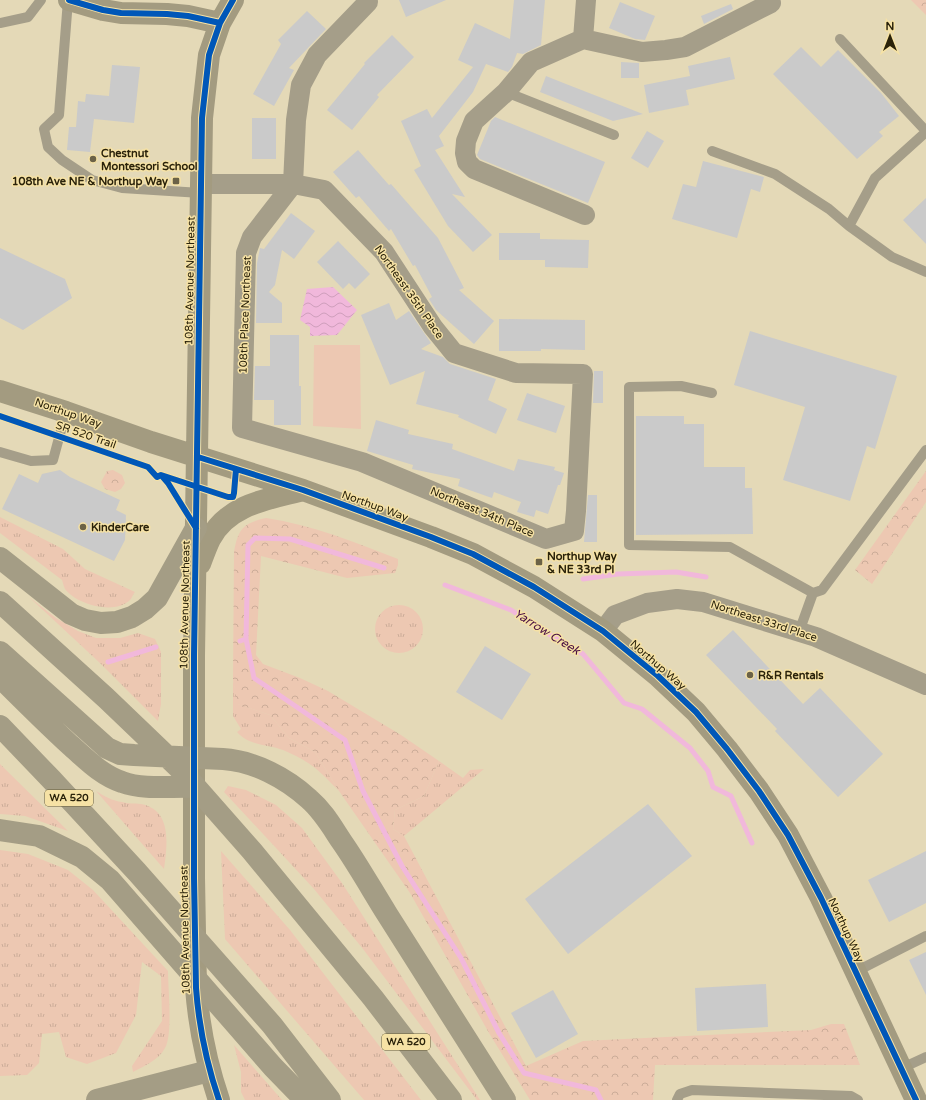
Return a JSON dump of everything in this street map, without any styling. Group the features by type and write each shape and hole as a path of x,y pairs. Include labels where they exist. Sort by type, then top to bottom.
{"highway":[{"path":"0,558 71,614 85,620 101,623 117,622 132,618 145,609 156,598 196,528"},
{"name":"WA 520","path":"0,602 106,698 178,767 252,851 373,998 451,1100"},
{"path":"0,652 107,748 120,754 227,759 264,770 296,788 310,800 323,813 350,853 453,1020 505,1100"},
{"path":"0,677 62,738 106,775 122,782 140,786 194,787"},
{"name":"WA 520","path":"0,726 137,872 272,1025 330,1100"},
{"path":"0,830 39,836 82,857 110,880 273,1066 305,1100"},
{"path":"97,1100 209,1071"}],"main road":[{"path":"69,0 109,11 188,16 220,23"},
{"name":"108th Avenue Northeast","path":"219,1100 209,1071 200,1030 196,988 194,787 195,575 202,118 209,55 220,23 232,0"},
{"name":"Northup Way","path":"0,391 66,412 151,442 303,490 431,537 473,554 534,587 603,632 658,676 696,712 759,790 788,835 821,898 854,972 916,1100"},
{"path":"195,575 211,538 218,527 228,517 251,504 303,490"}],"street":[{"path":"583,39 586,0"},
{"path":"293,184 296,120 301,85 316,55 368,2"},
{"path":"585,215 474,169 467,162 465,153 466,141 474,121 506,92 531,62 583,39 642,52 685,47 771,3"},
{"name":"Northeast 35th Place","path":"202,189 293,184 324,190 384,252 432,327 454,353 516,373 583,374"},
{"name":"108th Place Northeast","path":"242,428 246,253 252,237 293,184"},
{"name":"Northeast 34th Place","path":"242,428 362,462 546,539 574,531 583,374"},
{"name":"Northeast 33rd Place","path":"603,632 616,615 647,603 677,599 703,602 816,637 926,685"}],"lane":[{"path":"0,23 28,17 41,0"},
{"path":"69,0 58,115 44,129 48,146 62,160 92,180 122,188 202,189"},
{"path":"840,39 926,132 875,178 849,226"},
{"path":"506,92 614,135"},
{"path":"712,151 776,174 828,209 892,257 926,272"},
{"path":"712,393 681,386 629,387 629,545 730,546 813,592 822,590 926,450"},
{"path":"0,452 31,461 53,460 66,412"},
{"path":"799,632 813,592"},
{"path":"854,972 926,936"},
{"path":"900,1069 926,1057"},
{"path":"677,1100 680,1094 692,1090 747,1096 850,1096 858,1100"}],"green space":[{"path":"911,0 926,0 926,15"},
{"path":"314,345 360,345 361,429 313,426"},
{"path":"113,470 122,475 125,483 121,489 115,492 105,489 101,482 107,471"},
{"path":"926,471 926,502 872,584 855,570"},
{"path":"0,517 63,549 85,569 135,592 130,600 115,607 96,606 78,600 65,589 62,580 0,533"},
{"path":"266,518 317,530 349,540 398,559 398,565 395,573 347,578 261,556 256,655 263,664 300,678 328,691 401,735 439,761 424,796 395,810 393,829 404,836 526,1066 583,1041 811,1030 831,1024 844,1024 860,1065 655,1065 653,1100 530,1100 489,1033 410,893 339,791 315,752 289,738 270,715 237,704 233,679 234,552 237,538 243,528 252,522"},
{"path":"29,597 56,618 78,631 96,638 120,638 138,633 155,639 161,652 161,704 158,721 101,664"},
{"path":"394,605 404,605 416,612 423,624 423,634 416,646 404,653 394,653 386,649 379,642 375,634 375,624 379,616 386,609"},
{"path":"233,679 238,704 270,715 289,738 315,752 339,791 305,761 283,750 247,740 237,732 241,729 233,716"},
{"path":"439,761 463,778 470,770 484,769 404,836 393,829 395,810 424,796"},
{"path":"0,764 68,831 25,816 0,814"},
{"path":"228,786 246,790 276,805 302,828 342,883 480,1100 477,1100 363,949 314,889 224,792"},
{"path":"96,791 115,801 141,804 159,813 166,830 164,869"},
{"path":"0,850 28,854 68,870 93,890 168,971 170,1011 169,1033 165,1048 159,1056 133,1072 132,1066 162,1021 161,976 142,962 136,1015 116,1053 87,1064 66,1057 59,1032 42,1034 39,1063 27,1075 0,1076"},
{"path":"221,851 290,930 421,1100 364,1100 225,939"},
{"path":"234,1045 282,1100 245,1100 241,1092 241,1072"}],"water":[{"path":"333,287 357,310 337,335 310,336 310,327 300,320 307,289"}],"building":[{"path":"399,0 446,0 406,17"},
{"path":"514,0 545,0 541,45 523,54 517,53 512,67 508,72 486,64 473,92 439,136 444,146 435,150 465,197 452,194 492,235 473,252 448,226 414,170 421,166 401,121 427,109 432,118 473,67 458,60 475,23 510,39"},
{"path":"620,2 655,16 645,40 635,39 609,28"},
{"path":"731,4 733,9 704,24 701,16"},
{"path":"307,11 326,29 289,68 294,70 274,106 253,94 281,44 278,40"},
{"path":"392,35 414,57 377,95 379,97 352,130 327,110 365,64 364,63"},
{"path":"801,47 821,67 838,50 881,93 899,116 879,132 883,136 857,159 773,74"},
{"path":"730,57 735,79 686,90 689,105 649,113 644,85 690,76 688,66"},
{"path":"621,62 639,63 639,78 621,78"},
{"path":"112,65 140,67 134,123 94,119 90,152 67,150 69,127 76,127 78,101 85,102 86,94 109,96"},
{"path":"546,76 643,114 613,121 540,92"},
{"path":"495,117 605,162 588,203 480,159 477,155 491,121"},
{"path":"252,118 276,118 276,159 252,159"},
{"path":"647,131 664,141 648,168 631,158"},
{"path":"358,150 389,185 391,184 438,238 464,288 459,290 494,321 474,344 436,310 429,299 432,297 415,265 413,266 391,229 389,231 359,196 356,198 333,172"},
{"path":"703,161 764,177 760,192 751,189 737,238 672,219 683,184 696,187"},
{"path":"926,198 926,244 903,220"},
{"path":"291,213 315,231 294,259 282,250 275,285 269,292 282,303 282,323 256,323 257,263 260,248 264,249"},
{"path":"499,233 540,233 540,239 589,240 588,268 545,267 545,260 499,260"},
{"path":"338,241 370,274 355,289 349,283 343,289 317,262"},
{"path":"0,248 65,279 72,298 23,330 0,318"},
{"path":"389,303 396,320 409,311 431,343 421,349 443,357 450,364 496,379 488,400 507,409 496,434 458,417 459,415 416,404 425,371 390,385 361,315"},
{"path":"499,319 585,320 585,350 541,349 541,351 499,351"},
{"path":"750,331 897,376 875,449 867,446 850,501 783,480 805,407 734,385"},
{"path":"270,335 299,335 301,425 274,425 274,400 254,400 255,366 270,366"},
{"path":"594,371 603,371 603,403 593,403"},
{"path":"527,393 565,406 556,433 517,420"},
{"path":"636,416 684,416 684,424 704,424 704,467 745,467 745,488 752,488 753,534 636,535"},
{"path":"376,420 409,430 408,434 453,444 452,449 514,471 518,459 555,467 554,470 564,473 560,485 558,485 548,514 536,510 534,517 517,512 521,502 494,492 492,498 458,486 460,479 412,469 413,465 367,451"},
{"name":"KinderCare","path":"60,470 70,477 120,500 116,510 126,515 125,540 114,561 2,509 19,474 38,483 42,474"},
{"path":"588,495 597,495 597,542 584,542"},
{"path":"733,630 803,704 820,688 883,754 838,797 775,731 777,729 706,655"},
{"path":"485,646 531,674 502,720 456,692"},
{"path":"648,804 692,856 568,954 525,899"},
{"path":"926,851 926,903 889,922 868,880"},
{"path":"926,952 926,995 909,960"},
{"path":"766,984 768,1027 697,1031 695,988"},
{"path":"553,990 578,1034 536,1058 511,1013"}],"waterway":[{"name":"Yarrow Creek","path":"240,641 246,639 248,545 255,538 290,539 384,568"},
{"path":"583,579 618,574 676,572 706,577"},
{"name":"Yarrow Creek","path":"445,585 511,610 583,654 624,703 642,709 690,748 708,771 713,787 731,796 752,843"},
{"path":"246,639 254,678 345,740 363,791 402,866 461,958 499,1033 524,1073 596,1090 601,1100"},
{"name":"Yarrow Creek","path":"108,662 156,647"}],"cycle path":[{"path":"69,0 103,10 121,13 188,16 220,23"},
{"path":"219,1100 210,1072 204,1045 196,988 194,878 194,655 202,118 209,55 220,23 233,0"},
{"name":"SR 520 Trail","path":"0,416 148,467 157,477 161,475 228,497 233,497 236,469"},
{"path":"198,457 303,490 473,554 534,587 603,631 658,676 696,712 727,749 759,791 788,835 821,898 916,1100"},
{"path":"162,476 196,528"}],"place":[{"name":"Chestnut Montessori School","path":"93,159"},
{"name":"108th Ave NE & Northup Way","path":"176,181"},
{"name":"KinderCare","path":"83,527"},
{"name":"Northup Way & NE 33rd Pl","path":"539,562"},
{"name":"R&R Rentals","path":"750,675"}]}
